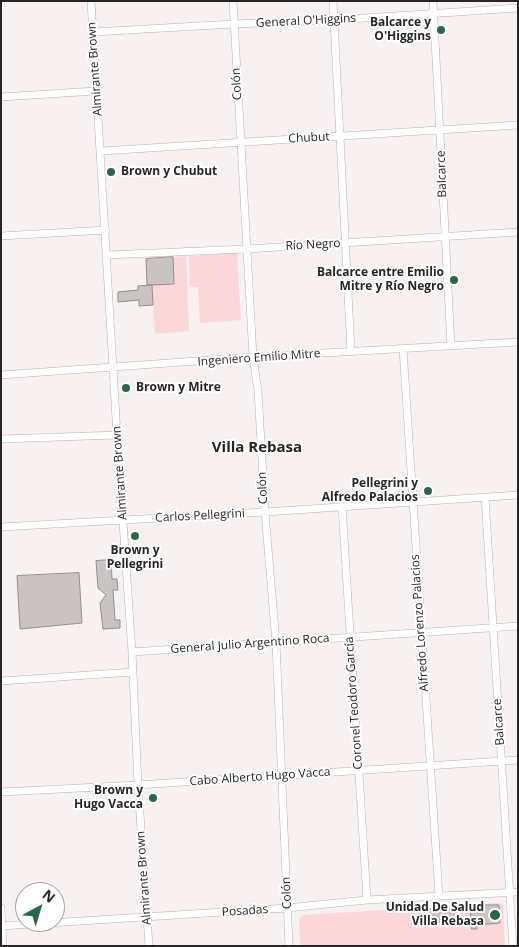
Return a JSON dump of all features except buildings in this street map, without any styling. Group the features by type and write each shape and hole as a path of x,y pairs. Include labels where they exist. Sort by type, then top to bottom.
{"street":[{"name":"Almirante Brown","path":"91,1 149,946"},
{"name":"Colón","path":"233,1 253,357 258,392 265,512 276,643 289,946"},
{"path":"333,1 351,352"},
{"name":"Balcarce","path":"433,1 451,346"},
{"name":"General O'Higgins","path":"94,32 334,20 518,8"},
{"path":"1,97 96,91"},
{"name":"Chubut","path":"101,151 518,125"},
{"path":"1,236 106,230"},
{"name":"Río Negro","path":"107,255 246,249 518,232"},
{"name":"Ingeniero Emilio Mitre","path":"1,375 253,357 518,342"},
{"name":"Alfredo Lorenzo Palacios","path":"403,349 439,896"},
{"path":"1,439 117,435"},
{"name":"Carlos Pellegrini","path":"1,527 518,495"},
{"name":"Balcarce","path":"486,497 502,761 514,892 513,946"},
{"name":"Coronel Teodoro García","path":"342,506 367,900"},
{"name":"General Julio Argentino Roca","path":"132,652 518,626"},
{"path":"1,681 133,672"},
{"name":"Cabo Alberto Hugo Vacca","path":"1,792 518,760"},
{"name":"Posadas","path":"2,926 287,908 367,900 514,892"},
{"path":"1,908 3,946"}],"shaded area":[{"path":"237,253 241,320 200,323 198,287 190,287 189,256"},
{"path":"186,256 189,331 155,334 152,285 174,284 173,257"},
{"path":"500,903 503,906 505,946 300,946 299,919 303,915"}],"place":[{"name":"Balcarce y O'Higgins","path":"441,30"},
{"name":"Brown y Chubut","path":"111,172"},
{"name":"Balcarce entre Emilio Mitre y Río Negro","path":"454,280"},
{"name":"Brown y Mitre","path":"126,388"},
{"name":"Pellegrini y Alfredo Palacios","path":"428,491"},
{"name":"Brown y Pellegrini","path":"135,536"},
{"name":"Brown y Hugo Vacca","path":"153,798"},
{"name":"Unidad De Salud Villa Rebasa","path":"495,915"}],"district":[{"name":"Villa Rebasa","path":"257,448"}]}
